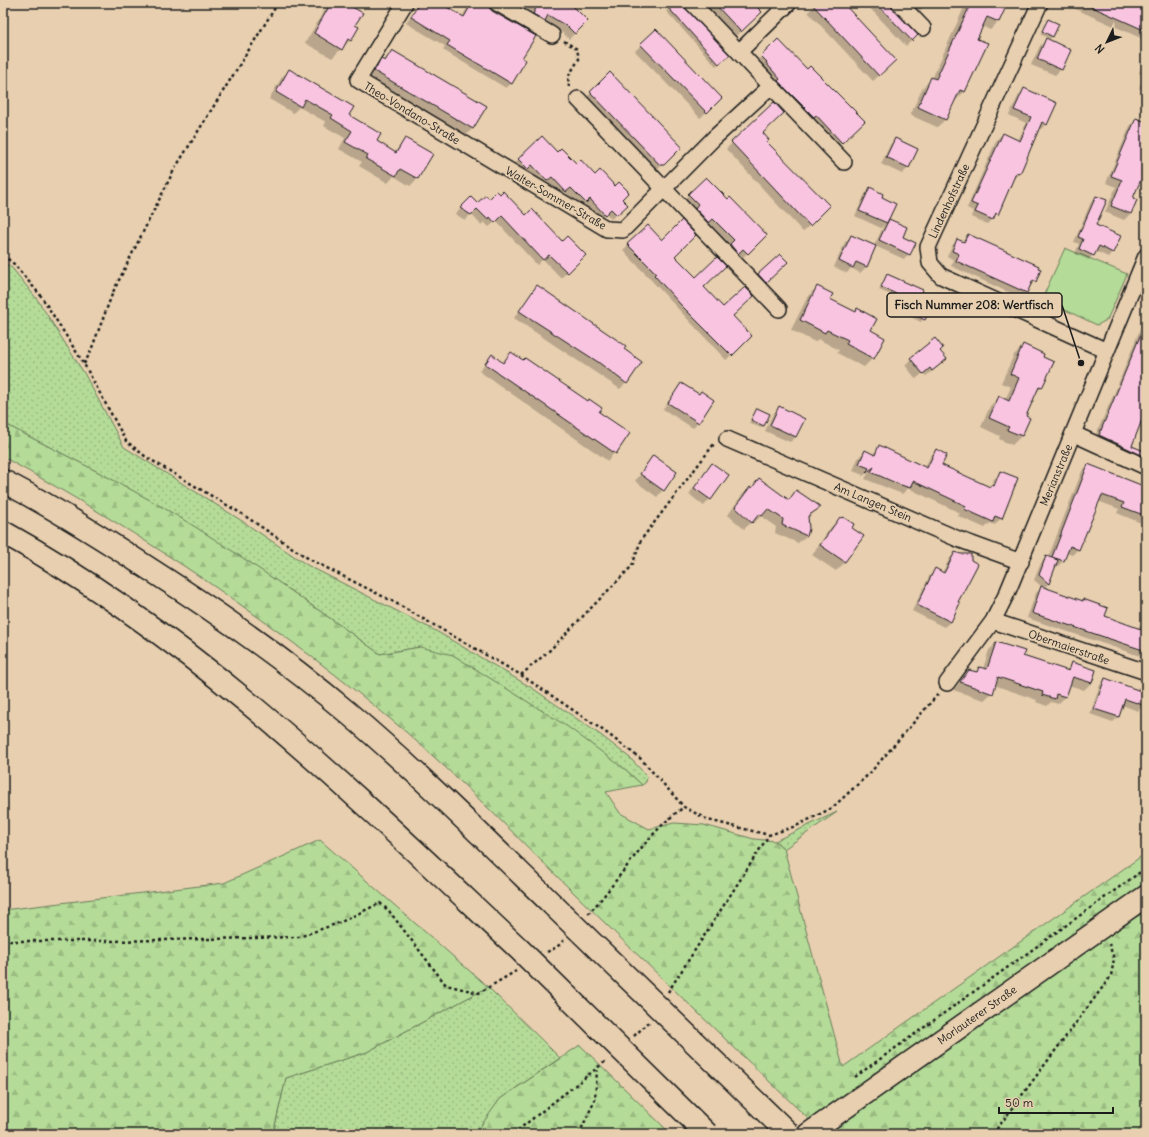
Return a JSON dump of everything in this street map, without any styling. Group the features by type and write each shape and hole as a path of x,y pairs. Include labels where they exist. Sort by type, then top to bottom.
{"highway":[{"path":"3,481 100,537 245,631 348,712 427,782 788,1134"},
{"path":"3,532 110,597 164,635 233,690 385,824 520,958 707,1134"}],"street":[{"name":"Theo-Vondano-Straße","path":"405,3 358,80 483,155"},
{"path":"497,3 552,35"},
{"path":"692,3 844,162"},
{"path":"739,52 789,3"},
{"path":"899,3 923,28"},
{"name":"Lindenhofstraße","path":"1040,3 928,247 930,263 941,276 1107,350"},
{"name":"Walter-Sommer-Straße","path":"483,155 607,229 623,230 714,138 771,86"},
{"path":"578,99 779,309"},
{"name":"Merianstraße","path":"947,683 993,621 1021,562 1107,350 1140,286 1146,256"},
{"path":"1074,434 1146,467"},
{"name":"Am Langen Stein","path":"727,439 958,539 1021,562"},
{"name":"Obermaierstraße","path":"993,621 1146,672"},
{"name":"Morlauterer Straße","path":"808,1134 1146,896"}],"path":[{"path":"84,364 90,353 114,292 174,170 278,3"},
{"path":"552,35 577,49 578,59 568,77 569,88 578,99"},
{"path":"3,255 14,264 40,296 84,364 126,441 146,457 242,514 309,559 392,601 521,675 604,731 641,759 684,807 708,820 769,835 796,826 832,808 870,773 947,683"},
{"path":"521,675 550,650 632,566 641,540 682,485 714,444 727,439"},
{"path":"584,918 600,900 634,855 670,817 684,807"},
{"path":"667,993 769,835"},
{"path":"854,1078 1146,868"},
{"path":"3,941 114,941 299,937 340,922 380,903 389,911 446,985 479,993 520,958"},
{"path":"993,1134 1111,976 1114,959 1104,926"},
{"path":"546,954 557,947 568,935"},
{"path":"629,1040 646,1026 650,1020"},
{"path":"513,1134 608,1060"},
{"path":"579,1134 595,1100 597,1069"}],"green space":[{"path":"1065,248 1127,274 1107,320 1097,325 1042,299"},
{"path":"3,262 12,268 37,299 84,373 124,447 239,519 307,565 436,631 532,688 602,736 630,758 647,776 646,782 642,785 626,770 420,647 380,654 267,574 174,514 3,423"},
{"path":"3,423 126,487 197,528 267,574 380,654 420,647 453,655 568,727 626,770 642,785 606,792 620,813 649,829 674,823 704,825 754,839 775,841 784,849 843,1067 1146,853 1146,1122 1136,1134 824,1134 428,751 359,693 261,619 211,584 109,518 3,457"},
{"path":"837,812 784,849 775,841"},
{"path":"320,840 488,987 367,1052 286,1078 273,1134 3,1134 3,910 224,883"},
{"path":"488,987 560,1058 500,1099 476,1134 273,1134 286,1078 367,1052"},
{"path":"580,1045 671,1134 475,1134 500,1099"}],"building":[{"path":"331,3 345,3 363,13 355,25 359,27 351,41 348,39 342,50 314,33"},
{"path":"419,3 440,3 464,17 472,3 485,3 492,11 536,36 522,58 526,60 512,84 447,45 450,41 411,17"},
{"path":"528,3 570,3 588,21 575,34 568,27 548,15 545,21 533,14 536,8"},
{"path":"664,3 682,3 730,55 719,64"},
{"path":"714,3 753,3 762,12 741,32"},
{"path":"811,3 843,3 896,60 879,76"},
{"path":"876,3 890,3 893,9 918,35 912,41"},
{"path":"971,3 1003,3 1001,7 1005,9 999,22 987,17 977,39 988,43 965,92 960,90 946,120 918,107 931,77 936,79"},
{"path":"1083,3 1146,3 1146,31 1126,22"},
{"path":"1048,19 1059,24 1053,37 1042,31"},
{"path":"656,29 722,98 707,113 640,44"},
{"path":"1046,38 1071,50 1062,70 1037,59"},
{"path":"778,39 807,69 810,66 865,121 842,143 816,115 814,117 778,81 780,79 761,56"},
{"path":"392,50 487,106 473,129 374,71 381,59 385,61"},
{"path":"289,69 354,107 349,115 381,134 377,141 396,153 405,138 433,154 418,179 400,169 396,176 366,159 368,155 345,142 352,131 331,118 333,115 305,99 301,107 276,92"},
{"path":"610,72 682,147 664,165 660,165 590,92"},
{"path":"1024,88 1057,103 1047,125 1042,122 1020,174 1016,173 998,215 996,213 993,220 975,212 978,206 971,203 1003,133 1020,141 1031,117 1014,110"},
{"path":"774,102 784,113 763,133 769,140 767,142 830,206 810,226 731,142"},
{"path":"1136,118 1146,122 1146,168 1133,198 1137,200 1131,214 1111,206 1122,180 1111,176"},
{"path":"542,136 557,152 561,148 576,163 580,159 595,175 600,170 615,186 619,182 629,192 622,199 628,205 617,215 611,209 605,215 590,199 586,203 571,188 566,192 552,177 547,181 532,165 528,169 518,159"},
{"path":"895,138 918,149 909,168 886,157"},
{"path":"706,177 728,199 730,197 767,235 748,254 743,249 738,254 730,244 734,240 713,219 709,223 695,208 698,204 688,194"},
{"path":"870,187 883,194 882,197 896,204 887,223 859,211"},
{"path":"497,191 500,194 503,191 526,215 532,209 562,241 567,236 586,255 568,273 549,255 543,260 502,216 495,223 490,217 488,220 477,209 471,215 460,208 471,197 477,203 486,195 489,199"},
{"path":"1096,196 1107,200 1096,225 1121,236 1113,253 1099,246 1094,256 1079,249 1083,239 1078,237"},
{"path":"889,219 907,227 903,237 916,243 910,255 879,240"},
{"path":"682,220 696,235 675,256 696,277 717,257 726,266 704,287 723,307 745,287 754,296 733,316 752,336 732,356 681,305 654,275 656,273 627,244 648,225 662,240"},
{"path":"968,234 1039,266 1038,268 1041,269 1036,282 1033,280 1027,293 956,261 959,254 952,251 957,239 964,242"},
{"path":"851,235 876,246 867,267 856,262 853,268 839,261"},
{"path":"780,254 788,262 766,283 758,274"},
{"path":"887,274 923,290 922,293 935,299 925,320 900,308 905,298 881,287"},
{"path":"537,285 626,346 624,349 642,362 627,384 598,362 519,311"},
{"path":"817,286 833,294 830,299 856,312 857,308 877,319 871,330 885,338 874,359 846,344 848,340 827,330 825,333 800,320"},
{"path":"1145,324 1146,409 1132,446 1146,452 1146,457 1099,435"},
{"path":"935,338 943,348 940,351 947,359 932,371 930,368 923,374 910,358"},
{"path":"1023,344 1044,354 1043,357 1054,362 1042,388 1039,387 1026,416 1030,418 1022,436 1007,430 1009,427 989,418 999,396 1009,401 1019,378 1010,374"},
{"path":"511,352 523,360 525,358 588,401 589,399 602,408 599,412 630,433 616,454 485,364 492,354 503,363"},
{"path":"681,383 699,394 701,391 714,400 699,423 668,403"},
{"path":"779,406 805,419 796,437 770,425"},
{"path":"757,408 770,414 764,426 751,420"},
{"path":"879,445 927,468 936,449 947,455 942,465 990,487 991,485 994,486 1000,471 1018,478 1002,519 995,516 993,522 964,509 966,506 913,481 910,488 898,484 871,472 874,467 866,473 869,468 859,464 865,450 875,455"},
{"path":"653,455 677,472 664,491 640,474"},
{"path":"712,463 729,475 711,500 694,488"},
{"path":"1088,464 1146,487 1146,516 1122,507 1124,503 1102,495 1079,550 1070,546 1064,561 1052,557"},
{"path":"759,478 789,500 796,490 821,507 808,516 809,529 807,536 782,525 783,519 768,509 762,516 759,514 752,523 735,507"},
{"path":"840,517 843,517 854,524 852,528 864,536 845,562 820,545"},
{"path":"955,552 961,554 971,554 971,560 978,564 958,602 960,603 951,622 917,605 935,568 944,573"},
{"path":"1046,556 1058,560 1049,584 1039,575"},
{"path":"1041,586 1108,608 1105,616 1146,631 1146,651 1032,613"},
{"path":"996,642 1025,651 1023,656 1069,671 1072,662 1096,670 1092,683 1073,677 1066,697 1056,694 1055,699 1042,695 1043,692 998,677 993,694 960,682 969,670 977,672 979,667 987,669"},
{"path":"1105,678 1146,693 1146,706 1125,699 1119,717 1094,709"}],"place":[{"name":"Fisch Nummer 208: Wertfisch","path":"1081,363"}]}
